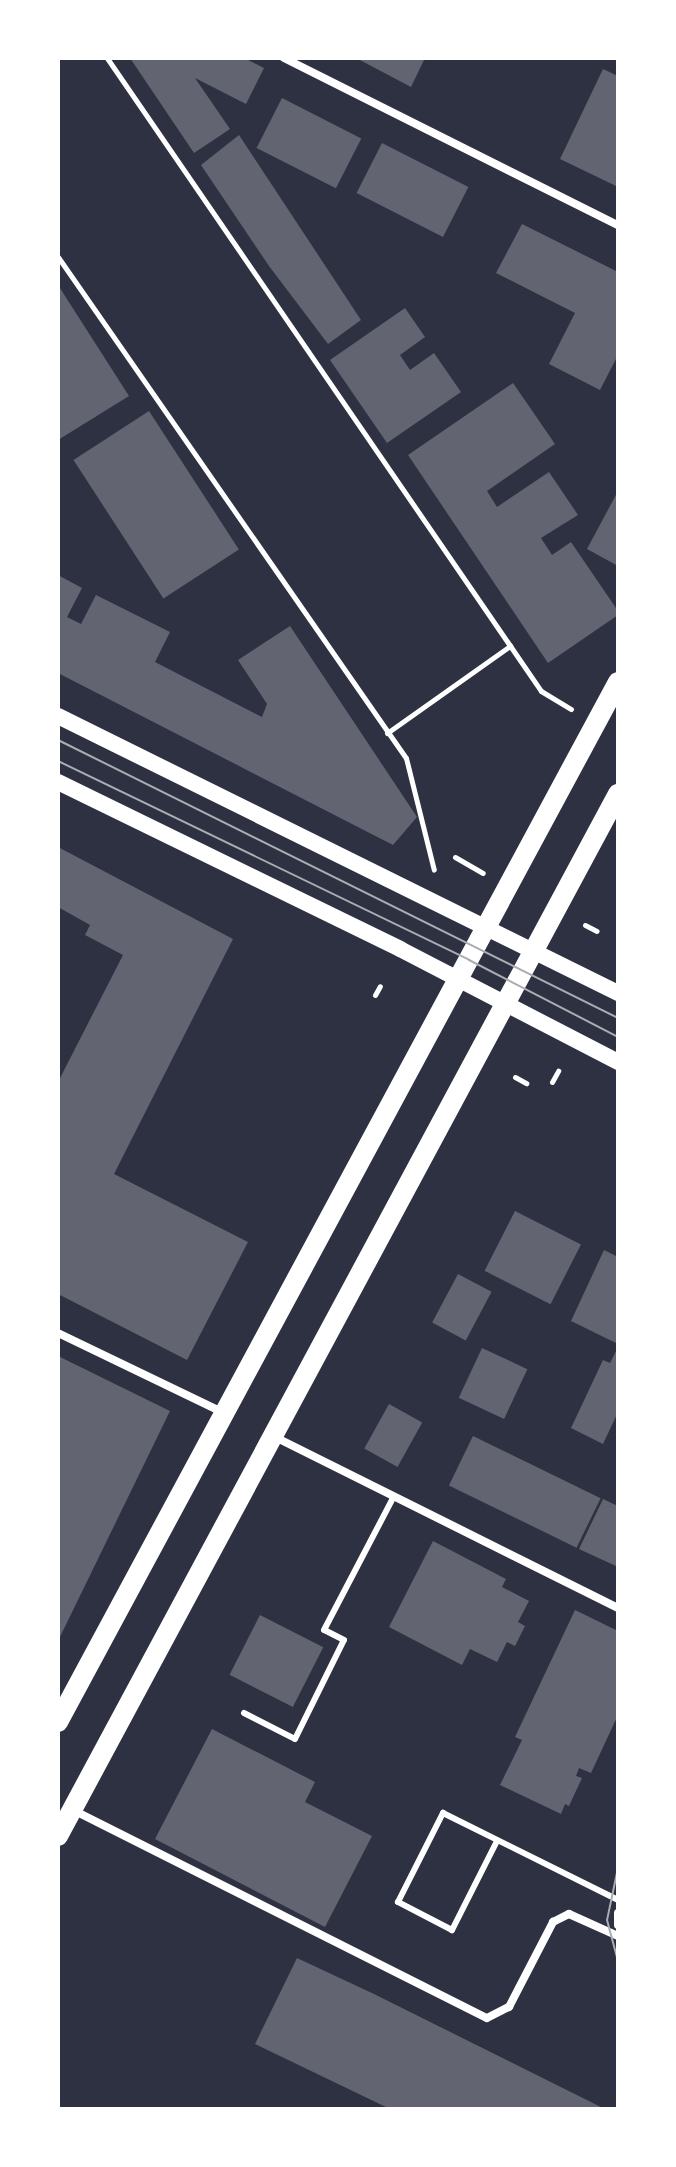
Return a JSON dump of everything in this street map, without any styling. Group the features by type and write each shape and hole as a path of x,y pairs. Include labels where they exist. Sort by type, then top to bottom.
{"main road":[{"path":"58,1722 618,682"},
{"path":"58,716 618,993"},
{"path":"58,782 459,979 618,1062"},
{"path":"58,1836 618,794"}],"street":[{"path":"284,58 618,225"},
{"path":"58,1333 225,1414"},
{"path":"275,1437 618,1608"},
{"path":"72,1809 487,2018 509,2007 553,1922 569,1914 618,1936"},
{"path":"618,1913 618,1925"}],"lane":[{"path":"244,1713 295,1739 344,1640 324,1630 394,1496"},
{"path":"497,1841 452,1930 398,1902 443,1813 618,1900"}],"path":[{"path":"107,58 541,691 572,710"},
{"path":"58,257 406,758 434,870"},
{"path":"387,733 510,646"},
{"path":"455,857 487,875"},
{"path":"585,925 597,931"},
{"path":"375,995 380,986"},
{"path":"552,1082 558,1071"},
{"path":"515,1077 526,1083"}],"building":[{"path":"130,58 244,58 264,68 246,104 195,78 230,129 194,153"},
{"path":"356,58 425,58 411,87"},
{"path":"603,69 618,76 618,187 560,159"},
{"path":"282,98 361,138 336,188 257,148"},
{"path":"239,135 361,320 328,344 269,266 201,165"},
{"path":"382,143 468,187 443,237 357,193"},
{"path":"522,224 618,272 618,355 600,390 549,364 575,313 496,273"},
{"path":"58,285 129,396 58,440"},
{"path":"405,308 425,337 400,355 410,370 434,353 461,392 387,443 330,360"},
{"path":"513,383 555,444 487,491 497,507 549,472 578,515 541,538 552,555 571,542 618,611 618,615 548,663 408,455"},
{"path":"149,411 239,549 163,598 74,460"},
{"path":"618,491 618,566 587,549"},
{"path":"58,575 82,588 67,617 81,624 96,595 170,632 155,662 262,717 267,704 238,660 290,626 417,817 393,845 58,673"},
{"path":"58,847 233,939 114,1174 248,1242 187,1360 58,1294 58,1082 123,955 85,935 90,925 58,907"},
{"path":"515,1211 581,1245 551,1304 485,1271"},
{"path":"604,1250 618,1257 618,1344 571,1321"},
{"path":"458,1274 492,1292 466,1340 432,1323"},
{"path":"618,1347 618,1412 603,1444 571,1428 603,1360 610,1363"},
{"path":"482,1348 527,1369 504,1419 459,1398"},
{"path":"58,1356 170,1411 58,1641"},
{"path":"389,1404 422,1422 398,1467 364,1449"},
{"path":"473,1436 601,1498 577,1548 449,1485"},
{"path":"603,1499 618,1506 618,1567 579,1549"},
{"path":"433,1541 506,1579 502,1587 529,1601 518,1622 525,1626 515,1646 507,1642 497,1662 470,1649 462,1665 389,1627"},
{"path":"575,1610 618,1631 618,1715 591,1773 579,1768 576,1776 582,1778 569,1806 565,1804 561,1814 500,1785 522,1740 515,1737"},
{"path":"260,1615 323,1647 293,1707 230,1675"},
{"path":"212,1729 315,1782 305,1802 372,1836 325,1927 155,1839"},
{"path":"297,1958 605,2109 390,2109 255,2044"}],"tram line":[{"path":"58,740 618,1018"},
{"path":"58,761 469,960 618,1037"},
{"path":"618,1868 607,1920 618,1961"}]}
